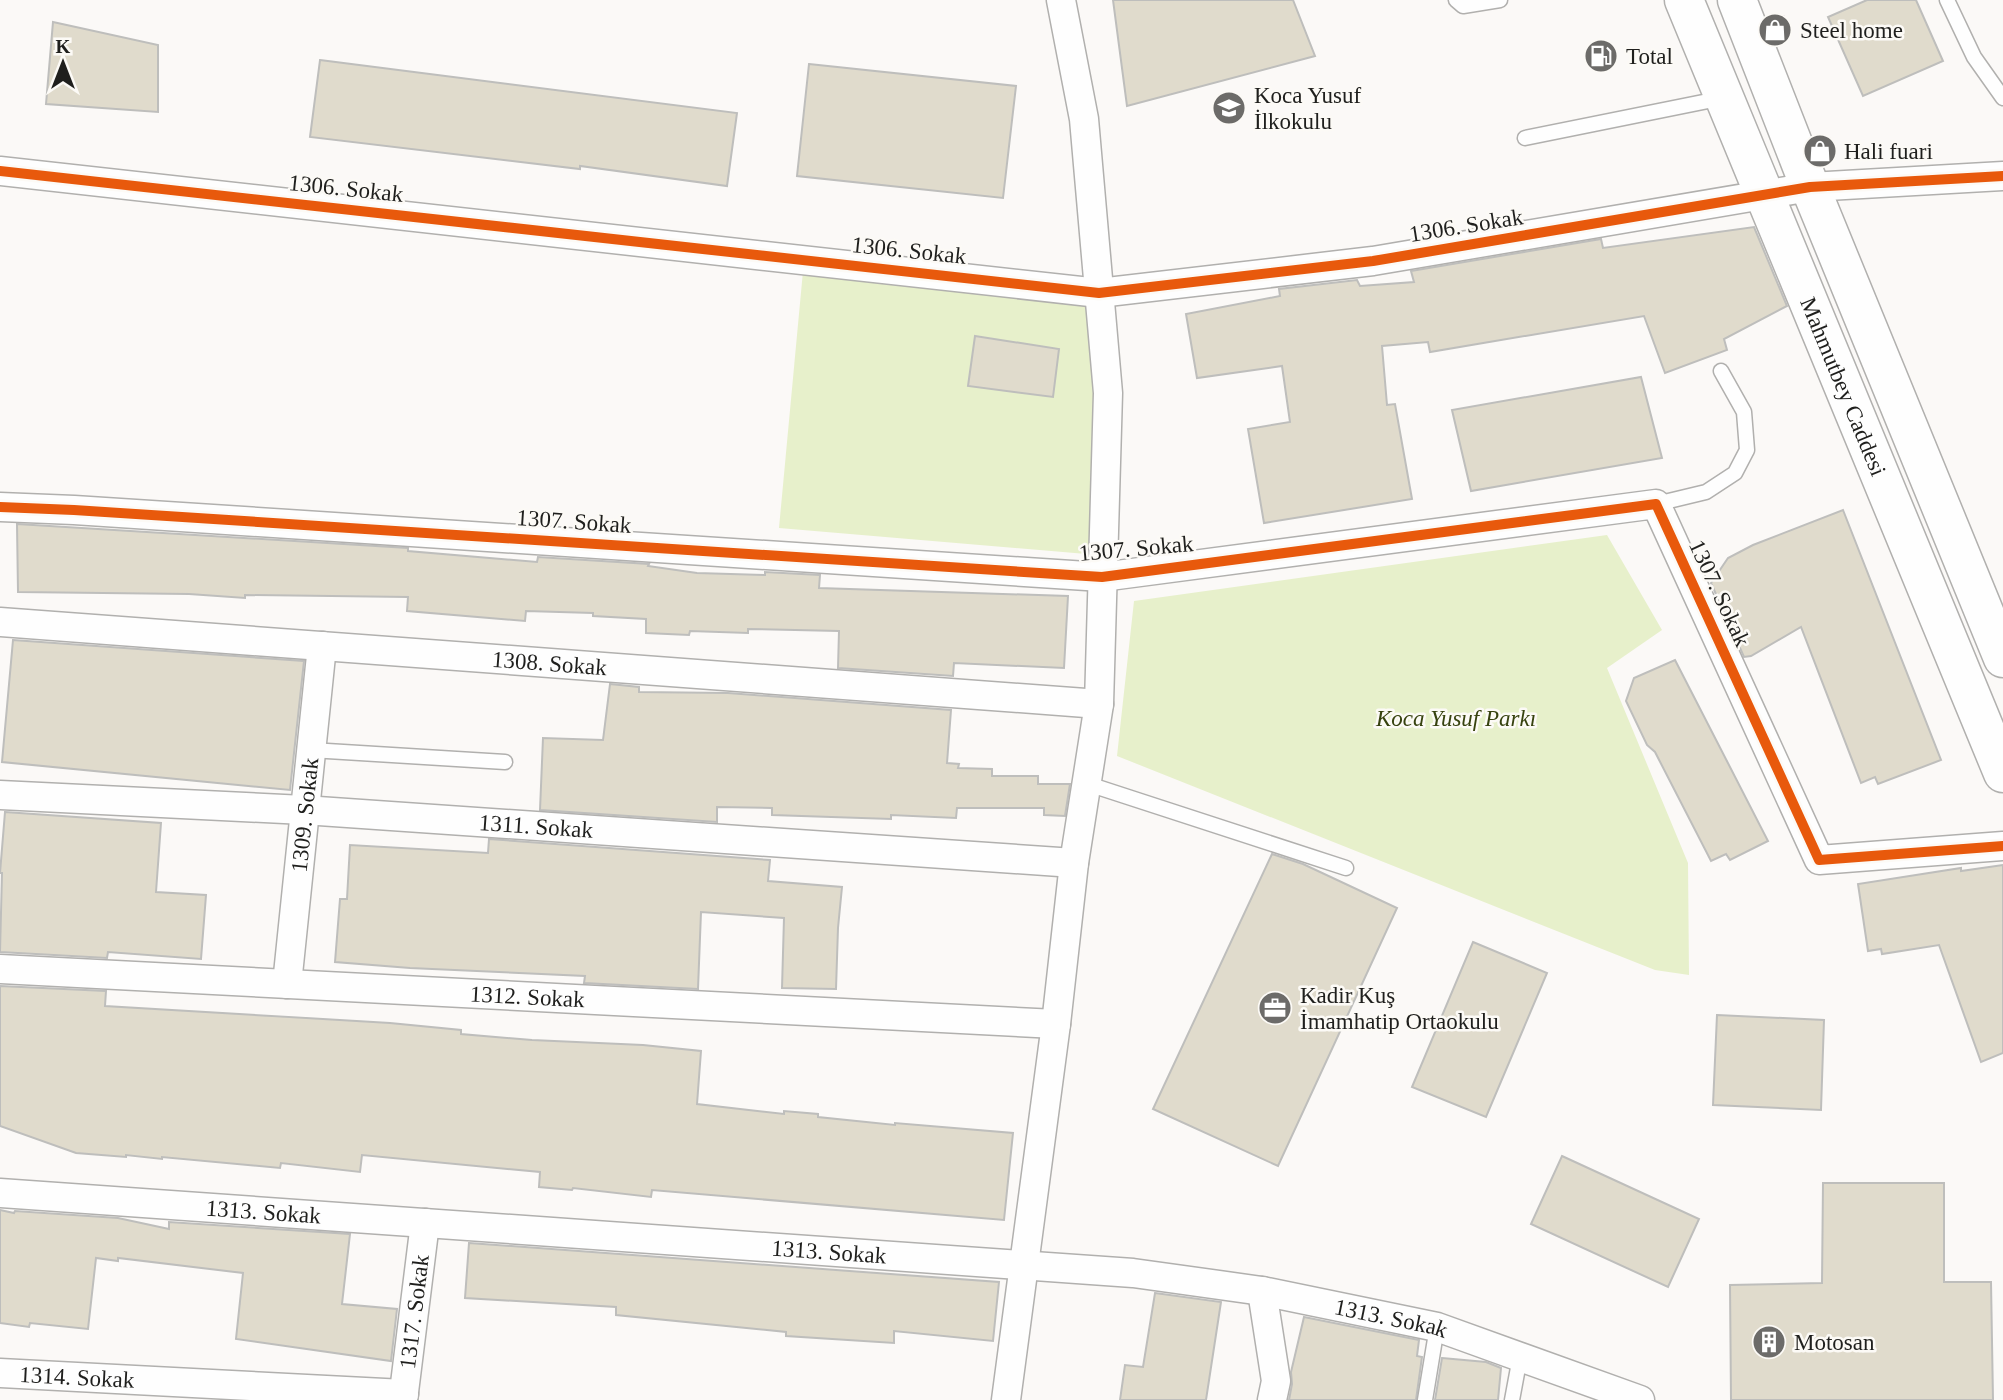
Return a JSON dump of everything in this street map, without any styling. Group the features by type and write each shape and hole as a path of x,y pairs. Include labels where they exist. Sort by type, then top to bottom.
{"main road":[{"name":"Mahmutbey Caddesi","path":"1684,0 2003,773"},
{"name":"Mahmutbey Caddesi","path":"1737,0 1810,187 2003,658"}],"street":[{"path":"1006,1400 1056,1024 1074,863 1099,704 1108,393 1084,119 1061,0"},
{"name":"1306. Sokak","path":"0,171 1100,293 1373,261 1810,187 2003,176"},
{"name":"1307. Sokak","path":"0,507 1102,576 1656,504 1819,860 2003,846"},
{"name":"1308. Sokak","path":"0,622 1099,704"},
{"name":"1309. Sokak","path":"287,984 322,646"},
{"name":"1311. Sokak","path":"0,795 304,810 1074,863"},
{"name":"1312. Sokak","path":"0,969 1056,1024"},
{"name":"1313. Sokak","path":"0,1193 1133,1273 1262,1291 1437,1327 1640,1400"},
{"name":"1317. Sokak","path":"403,1397 425,1223"},
{"path":"1262,1291 1276,1381 1272,1400"},
{"name":"1314. Sokak","path":"0,1373 403,1397"}],"lane":[{"path":"1456,0 1463,6 1500,0"},
{"path":"1947,0 1974,57 2003,98"},
{"path":"1525,138 1724,97"},
{"path":"1656,504 1706,492 1735,473 1747,450 1744,412 1721,371"},
{"path":"311,750 505,762"},
{"path":"1085,783 1346,867"},
{"path":"1425,1400 1437,1327"},
{"path":"1513,1400 1520,1357"}],"green space":[{"path":"803,271 1096,304 1098,555 779,528"},
{"name":"Koca Yusuf Parkı","path":"1607,535 1662,630 1607,668 1688,863 1689,975 1655,970 1117,756 1134,601"}],"building":[{"path":"1113,0 1293,0 1315,56 1127,106"},
{"path":"1867,0 1916,0 1943,61 1863,96 1828,17"},
{"path":"53,22 158,45 158,112 46,104"},
{"path":"320,60 737,113 727,186 580,166 580,169 310,137"},
{"path":"809,64 1016,86 1003,198 797,176"},
{"path":"1754,227 1787,306 1724,339 1727,350 1665,373 1644,316 1430,352 1428,342 1382,346 1387,405 1395,404 1412,499 1264,523 1248,429 1290,422 1282,366 1197,378 1186,314 1280,296 1279,289 1357,280 1360,286 1414,282 1411,271 1601,239 1603,248"},
{"path":"975,336 1059,349 1053,397 968,386"},
{"path":"1641,377 1662,458 1471,491 1452,410"},
{"path":"1843,510 1941,760 1878,784 1875,777 1861,783 1801,627 1751,656 1744,657 1711,583 1728,558 1753,545"},
{"path":"17,524 408,548 408,551 537,562 538,557 649,564 648,566 697,573 765,575 765,572 820,575 819,588 1068,596 1064,668 954,663 953,676 838,668 839,631 748,629 748,633 646,633 646,619 593,616 593,613 526,611 525,621 407,611 408,597 245,595 245,598 189,594 18,592"},
{"path":"13,640 304,661 290,790 2,762"},
{"path":"1675,660 1768,841 1730,860 1726,854 1711,861 1626,701 1634,678"},
{"path":"610,684 639,687 639,692 728,693 951,710 947,763 959,764 958,768 992,769 992,776 1038,776 1038,784 1070,784 1065,816 1044,815 1044,808 957,808 956,818 891,815 891,819 772,815 772,808 717,807 717,822 540,810 543,738 603,740"},
{"path":"5,812 161,823 156,892 206,895 201,959 108,952 107,958 0,952 0,873"},
{"path":"489,839 770,860 768,881 842,887 836,989 782,988 784,918 701,912 698,989 584,983 585,976 335,962 340,899 347,899 350,845 488,853"},
{"name":"Kadir Kuş İmamhatip Ortaokulu","path":"1272,854 1303,864 1397,908 1278,1166 1153,1109"},
{"path":"2003,865 2003,1053 1981,1062 1939,945 1882,954 1881,949 1868,951 1858,884 1961,868 1961,871"},
{"path":"1473,942 1547,973 1486,1117 1412,1087"},
{"path":"0,986 106,991 105,1006 390,1023 461,1030 461,1034 701,1051 697,1104 784,1114 784,1111 818,1114 818,1117 895,1125 1013,1133 1004,1220 652,1190 651,1197 539,1187 540,1172 362,1155 360,1172 281,1163 280,1168 162,1157 76,1153 0,1126"},
{"path":"1717,1015 1824,1020 1821,1110 1713,1105"},
{"path":"1562,1156 1699,1219 1668,1287 1531,1224"},
{"path":"1823,1183 1944,1183 1944,1282 1991,1282 1993,1400 1731,1400 1730,1285 1822,1283"},
{"path":"0,1210 118,1218 169,1229 169,1222 350,1234 342,1304 397,1309 391,1361 236,1339 243,1273 118,1258 118,1261 96,1258 88,1329 0,1323"},
{"path":"469,1243 999,1282 993,1341 894,1331 894,1343 786,1336 786,1332 616,1315 616,1307 465,1298"},
{"path":"1155,1293 1221,1302 1206,1400 1120,1400 1125,1365 1143,1367"},
{"path":"1304,1317 1419,1340 1417,1356 1422,1357 1416,1400 1289,1400 1291,1372"},
{"path":"1442,1358 1486,1362 1501,1368 1498,1400 1435,1400"}],"cycle path":[{"path":"0,171 1099,293 1373,261 1810,187 2003,176"},
{"path":"0,507 1102,577 1656,504 1819,860 2003,846"}],"place":[{"name":"Steel home","path":"1775,30"},
{"name":"Total","path":"1601,56"},
{"name":"Koca Yusuf İlkokulu","path":"1229,108"},
{"name":"Hali fuari","path":"1820,151"},
{"name":"Kadir Kuş İmamhatip Ortaokulu","path":"1275,1008"},
{"name":"Motosan","path":"1769,1342"}]}
